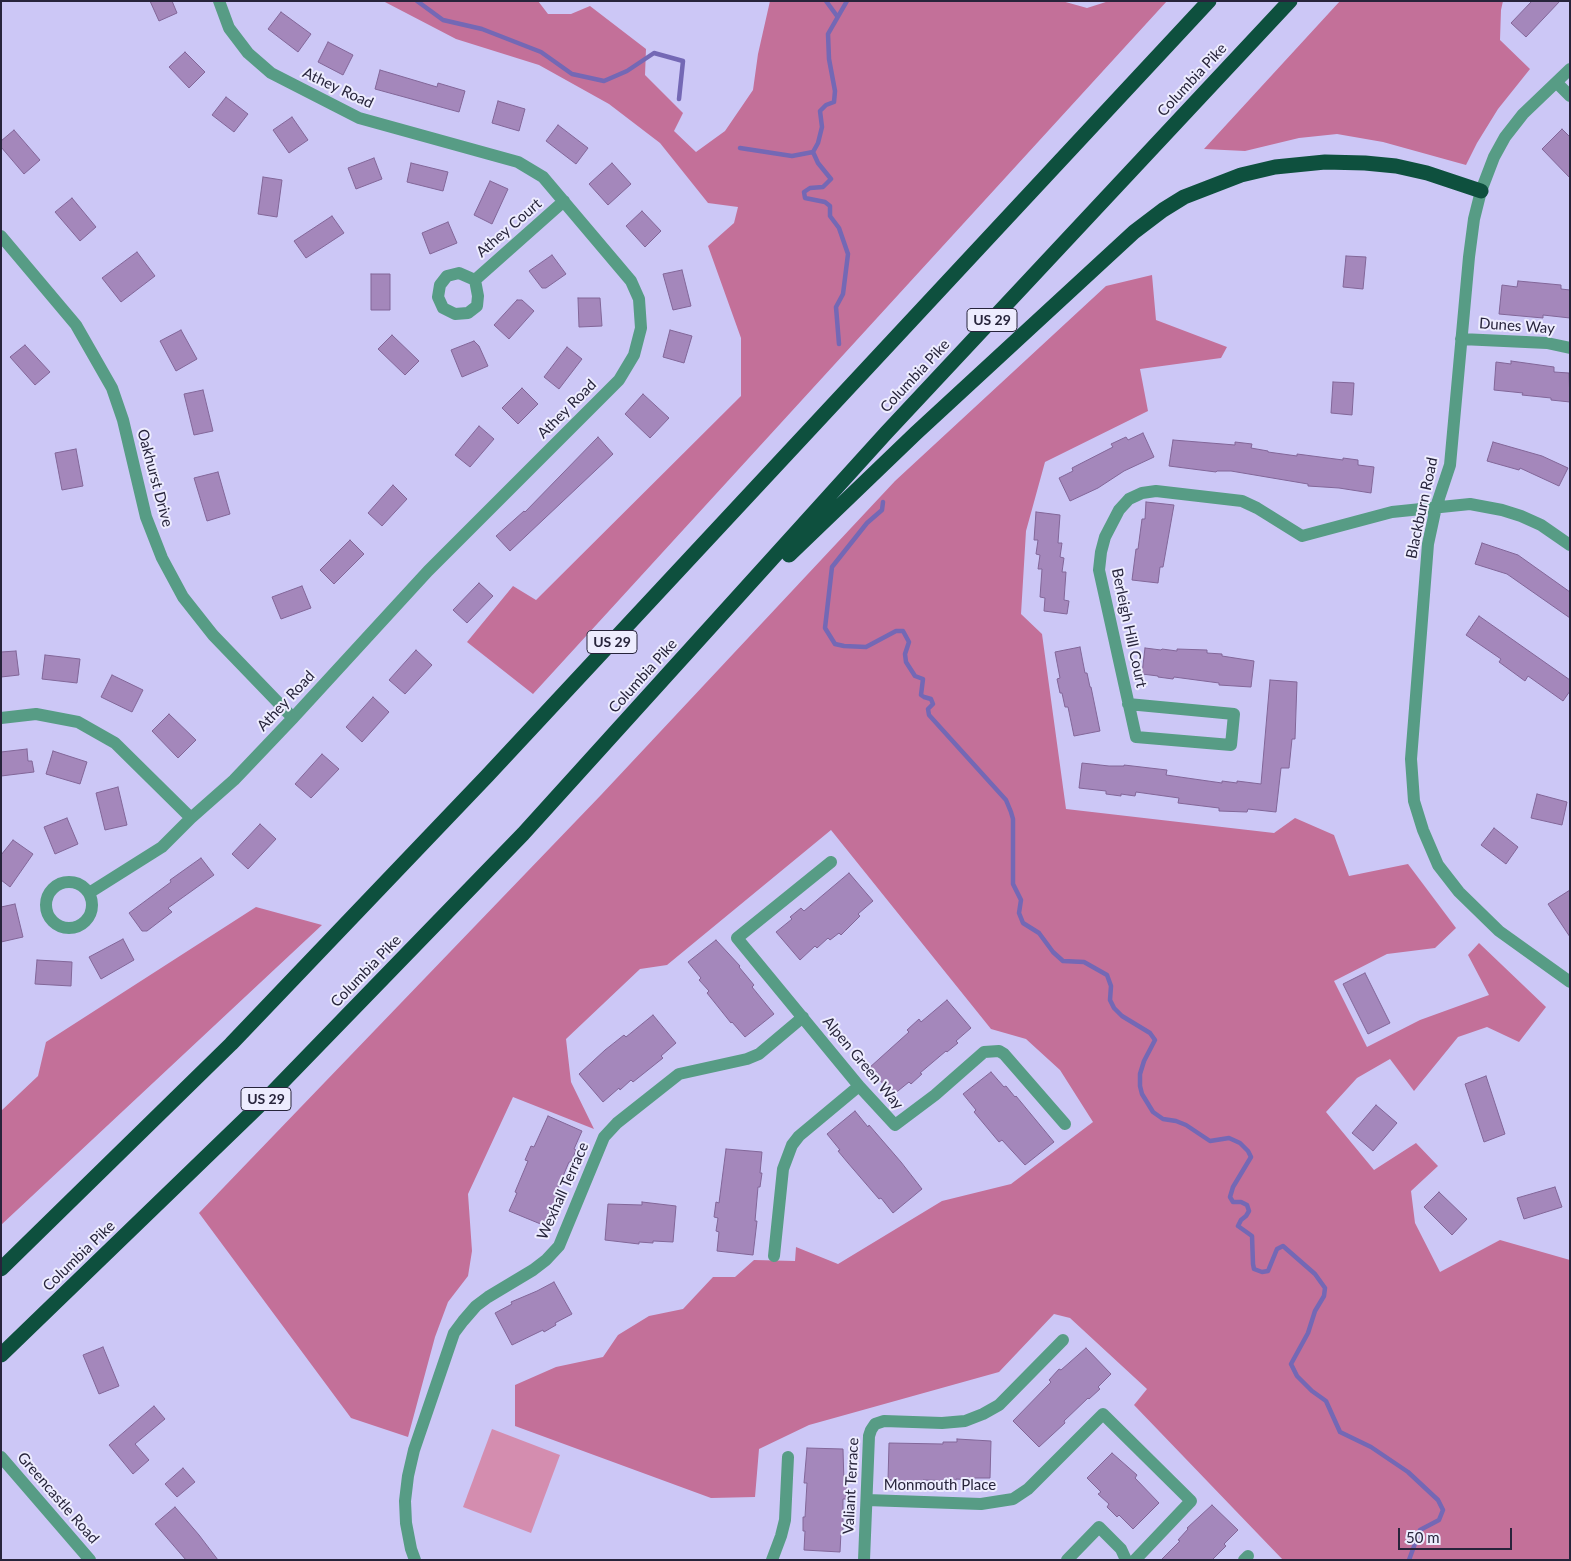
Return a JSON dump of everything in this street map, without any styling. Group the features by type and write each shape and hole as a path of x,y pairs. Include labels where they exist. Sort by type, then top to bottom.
{"highway":[{"name":"US 29","path":"1,1269 231,1044 480,783 1209,1"},
{"name":"Columbia Pike","path":"1,1355 273,1092 523,834 886,433 1290,1"},
{"path":"697,643 923,426 1134,232 1184,197 1240,175 1275,167 1325,162 1396,166 1481,191"}],"street":[{"name":"Athey Road","path":"89,893 162,847 234,780 428,571 619,380 634,356 641,328 639,299 631,281 543,177 518,162 358,118 271,73 248,53 229,28 219,1"},
{"name":"Blackburn Road","path":"1570,69 1523,114 1505,137 1494,157 1481,191 1474,219 1469,253 1450,465 1436,507 1428,544 1411,759 1414,801 1423,830 1438,865 1459,892 1499,931 1570,982"},
{"path":"1557,82 1570,96"},
{"name":"Athey Court","path":"475,280 564,201"},
{"name":"Oakhurst Drive","path":"1,236 76,325 112,388 122,420 146,517 162,558 183,596 213,635 293,718"},
{"name":"Dunes Way","path":"1461,339 1547,343 1570,348"},
{"name":"Berleigh Hill Court","path":"1128,704 1234,714 1231,745 1136,737 1128,704 1099,570 1105,537 1119,510 1129,499 1142,493 1156,492 1242,501 1257,508 1302,536 1392,512 1470,504 1521,516 1541,525 1570,545"},
{"path":"1,718 36,714 78,722 115,743 192,818"},
{"name":"Alpen Green Way","path":"831,862 737,938 859,1086 895,1125 934,1095 984,1052 999,1051 1004,1054 1065,1124"},
{"name":"Wexhall Terrace","path":"415,1560 406,1523 405,1501 408,1476 414,1450 454,1333 476,1306 539,1265 559,1246 604,1137 617,1123 679,1074 759,1054 803,1017"},
{"path":"774,1256 783,1169 792,1145 799,1136 859,1086"},
{"name":"Valiant Terrace","path":"864,1560 869,1436 875,1424 884,1422 942,1423 965,1421 983,1414 999,1405 1063,1340"},
{"name":"Monmouth Place","path":"867,1500 981,1504 1013,1499 1028,1489 1103,1414 1192,1501 1135,1560"},
{"name":"Greencastle Road","path":"1,1457 90,1560"},
{"path":"772,1560 785,1520 788,1457"},
{"path":"1066,1560 1099,1527 1121,1548 1126,1560"}],"shaded area":[{"path":"383,1 538,1 548,14 571,14 590,6 646,49 645,75 683,113 674,131 696,152 725,131 753,90 758,54 770,1 1062,1 1087,8 1109,1 1167,1 533,694 467,642 513,586 536,600 741,396 741,338 708,246 734,223 738,207 708,203 660,143 609,104 539,65 456,39"},
{"path":"1340,1 1503,1 1500,40 1530,69 1498,109 1466,165 1383,142 1337,134 1299,138 1245,151 1204,149"},
{"path":"1152,275 1156,320 1227,347 1221,358 1140,369 1148,411 1045,462 1026,531 1021,614 1042,634 1066,809 1274,833 1295,818 1334,835 1349,876 1408,864 1456,928 1435,948 1387,954 1334,981 1367,1047 1420,1020 1489,995 1468,955 1479,943 1546,1007 1519,1042 1487,1027 1458,1037 1414,1091 1390,1059 1357,1078 1326,1112 1374,1170 1416,1143 1438,1166 1411,1191 1415,1223 1440,1272 1500,1240 1570,1260 1570,1560 1283,1560 1134,1405 1147,1389 1070,1318 1054,1314 999,1372 809,1425 759,1449 755,1497 711,1498 515,1426 515,1385 556,1367 603,1357 618,1335 649,1316 683,1309 713,1277 735,1277 754,1260 795,1261 796,1247 838,1264 942,1201 1011,1184 1093,1122 1060,1070 1026,1039 991,1029 831,830 667,965 640,969 566,1039 571,1082 594,1129 513,1097 468,1194 472,1251 468,1276 448,1302 435,1337 408,1437 351,1418 199,1213 601,795 895,481 1106,286"},
{"path":"256,907 322,925 1,1225 1,1111 38,1076 46,1042"},
{"path":"492,1429 560,1455 531,1533 463,1507"}],"building":[{"path":"150,1 172,1 177,13 159,21"},
{"path":"1532,1 1560,1 1526,37 1511,23"},
{"path":"281,12 311,34 298,52 268,29"},
{"path":"328,42 353,55 343,75 318,62"},
{"path":"185,52 205,72 189,88 169,67"},
{"path":"380,70 437,87 438,83 465,91 459,112 375,89"},
{"path":"226,97 248,114 234,132 212,115"},
{"path":"498,101 525,109 519,131 492,123"},
{"path":"292,117 308,140 289,153 273,130"},
{"path":"558,125 588,148 576,164 546,141"},
{"path":"1562,129 1570,137 1570,178 1542,149"},
{"path":"14,130 40,160 24,174 1,147 1,141"},
{"path":"374,158 382,179 356,189 348,168"},
{"path":"411,163 448,172 443,191 407,182"},
{"path":"612,163 631,184 608,205 589,184"},
{"path":"263,177 282,180 277,217 258,214"},
{"path":"490,181 508,189 492,224 474,215"},
{"path":"72,198 96,227 80,241 55,212"},
{"path":"642,211 661,231 645,247 626,226"},
{"path":"332,216 344,233 306,258 294,241"},
{"path":"448,222 457,243 430,254 422,233"},
{"path":"137,252 155,276 121,302 102,278"},
{"path":"552,255 566,274 546,288 542,288 529,271"},
{"path":"1346,256 1366,257 1363,289 1343,287"},
{"path":"682,270 691,306 673,310 663,274"},
{"path":"371,274 390,274 390,310 371,310"},
{"path":"1518,281 1561,285 1561,289 1570,290 1570,318 1543,315 1543,318 1499,314 1502,285 1517,287"},
{"path":"578,298 600,298 602,326 579,327"},
{"path":"517,300 522,300 534,311 509,339 494,325"},
{"path":"181,330 197,359 176,371 160,341"},
{"path":"670,330 692,336 684,363 663,357"},
{"path":"392,335 419,361 405,375 378,349"},
{"path":"474,341 479,346 488,366 462,377 451,350"},
{"path":"25,345 50,372 35,385 10,357"},
{"path":"567,347 582,359 559,389 544,377"},
{"path":"1511,361 1554,367 1554,372 1569,373 1570,402 1522,395 1523,393 1494,390 1496,362 1511,364"},
{"path":"1333,382 1354,383 1352,415 1331,413"},
{"path":"522,388 538,404 518,424 502,408"},
{"path":"203,390 213,431 194,435 184,394"},
{"path":"643,394 669,418 650,438 625,414"},
{"path":"479,426 494,439 470,467 455,455"},
{"path":"1143,433 1154,457 1124,471 1098,488 1070,501 1059,478 1073,471 1072,468 1113,447 1111,444 1126,437 1128,440"},
{"path":"598,437 613,454 510,551 496,536 525,512"},
{"path":"1173,440 1235,445 1235,442 1252,444 1251,448 1268,452 1358,460 1358,465 1374,467 1371,493 1308,486 1308,484 1231,471 1216,472 1169,466"},
{"path":"1493,442 1542,456 1568,468 1559,486 1520,468 1519,470 1487,461"},
{"path":"76,449 83,486 62,490 55,453"},
{"path":"218,472 230,514 207,521 194,478"},
{"path":"393,485 407,499 382,526 368,513"},
{"path":"1146,502 1174,505 1163,567 1160,567 1158,583 1132,580 1142,519 1145,519"},
{"path":"1036,512 1060,515 1058,543 1062,543 1060,557 1064,558 1062,572 1066,572 1064,600 1069,601 1067,614 1044,611 1045,598 1040,597 1042,569 1038,569 1040,555 1036,554 1038,540 1034,540"},
{"path":"350,540 364,554 334,584 320,570"},
{"path":"1482,543 1518,555 1570,592 1570,618 1507,574 1475,564"},
{"path":"479,583 493,596 467,623 453,610"},
{"path":"302,586 311,608 281,619 272,597"},
{"path":"1479,616 1570,680 1570,691 1563,701 1528,676 1525,681 1499,662 1501,659 1466,635"},
{"path":"1080,647 1100,731 1074,736 1068,707 1065,707 1062,693 1060,693 1057,679 1060,678 1055,652"},
{"path":"1145,648 1177,651 1177,649 1207,650 1207,653 1222,654 1222,656 1254,661 1251,687 1219,685 1219,683 1142,674"},
{"path":"416,650 432,665 405,694 389,680"},
{"path":"16,651 19,675 1,677 1,652"},
{"path":"45,655 80,659 77,683 42,679"},
{"path":"112,675 143,690 132,712 101,697"},
{"path":"1270,680 1297,682 1295,739 1292,739 1289,768 1281,768 1276,812 1248,809 1247,812 1219,811 1219,808 1178,803 1179,798 1136,792 1135,796 1121,794 1121,796 1106,794 1106,791 1079,788 1082,763 1167,770 1166,775 1222,783 1222,781 1237,783 1237,781 1261,784"},
{"path":"373,697 389,712 362,742 346,727"},
{"path":"169,714 196,740 178,758 152,731"},
{"path":"27,749 28,761 32,761 34,772 1,776 1,752"},
{"path":"53,751 87,762 80,784 46,774"},
{"path":"322,754 339,769 311,798 295,784"},
{"path":"118,787 127,825 105,830 96,793"},
{"path":"1537,794 1567,802 1562,825 1531,818"},
{"path":"67,818 78,844 55,854 44,827"},
{"path":"260,824 276,839 248,869 232,854"},
{"path":"1494,828 1518,847 1506,864 1481,845"},
{"path":"13,840 33,854 10,887 1,880 1,855"},
{"path":"201,858 214,875 168,908 172,912 147,931 142,931 129,913"},
{"path":"849,873 873,901 858,914 860,916 841,935 839,933 830,940 828,938 817,948 815,946 800,960 776,932 792,919 790,917 801,908 804,911"},
{"path":"1570,890 1570,937 1548,904"},
{"path":"15,904 23,937 1,942 1,907"},
{"path":"123,939 134,960 101,979 89,957"},
{"path":"716,940 740,966 754,985 752,987 774,1014 745,1037 707,993 709,991 699,980 701,978 688,962"},
{"path":"37,960 72,962 71,986 35,984"},
{"path":"1365,973 1390,1023 1368,1034 1343,984"},
{"path":"947,1000 971,1028 956,1041 958,1043 920,1073 922,1074 911,1084 909,1082 893,1095 869,1068 909,1032 907,1030 919,1019 921,1022"},
{"path":"653,1015 676,1043 661,1056 663,1058 633,1082 631,1080 620,1090 619,1088 603,1102 579,1074 605,1050 624,1035 626,1037"},
{"path":"991,1072 1004,1087 1006,1086 1016,1096 1054,1142 1025,1165 1002,1140 999,1142 974,1112 976,1110 963,1094"},
{"path":"1486,1076 1505,1134 1484,1142 1465,1084"},
{"path":"1376,1105 1397,1123 1373,1151 1352,1133"},
{"path":"855,1111 901,1162 922,1189 893,1213 848,1163 827,1134"},
{"path":"548,1116 582,1131 574,1149 576,1150 571,1162 569,1162 556,1193 558,1194 553,1207 551,1207 543,1225 509,1211 528,1161 525,1160 531,1146 534,1147"},
{"path":"726,1149 762,1152 760,1173 762,1173 760,1187 758,1187 753,1255 717,1251 719,1232 716,1231 718,1218 714,1217 716,1202 719,1203"},
{"path":"1555,1187 1562,1207 1524,1219 1517,1198"},
{"path":"1439,1192 1467,1219 1452,1235 1424,1207"},
{"path":"642,1202 676,1206 673,1242 653,1241 653,1243 639,1242 639,1244 605,1240 608,1204 642,1205"},
{"path":"554,1282 572,1314 555,1323 556,1325 544,1332 543,1330 512,1345 495,1313 512,1304 511,1302"},
{"path":"103,1347 119,1386 99,1394 83,1355"},
{"path":"1086,1348 1111,1374 1098,1387 1100,1389 1088,1398 1039,1447 1013,1421 1051,1382 1049,1380 1059,1369 1061,1370"},
{"path":"154,1406 165,1419 135,1444 149,1460 133,1474 109,1445"},
{"path":"957,1439 991,1441 990,1478 956,1479 956,1481 923,1480 923,1483 888,1480 889,1443 943,1444 943,1442 957,1442"},
{"path":"807,1448 843,1449 844,1484 847,1484 846,1499 843,1499 843,1533 841,1532 840,1552 804,1550 805,1531 803,1531 803,1517 805,1517 807,1483 804,1483"},
{"path":"1112,1453 1137,1475 1135,1478 1159,1503 1133,1529 1119,1515 1117,1517 1107,1507 1109,1504 1098,1494 1101,1492 1087,1478"},
{"path":"183,1468 195,1482 177,1497 165,1484"},
{"path":"1212,1505 1238,1530 1224,1544 1226,1546 1212,1560 1161,1560 1180,1541 1178,1540 1187,1528"},
{"path":"175,1507 218,1560 186,1560 155,1524"}],"waterway":[{"path":"417,1 443,20 482,29 541,52 572,74 604,81 627,71 654,53 683,61 679,99"},
{"path":"826,1 837,16"},
{"path":"839,344 836,307 843,294 848,254 839,228 830,216 830,206 825,202 805,198 804,192 810,188 823,187 831,179 818,163 813,152 818,143 822,127 820,111 826,105 834,102 835,91 829,59 828,34 847,1"},
{"path":"740,148 792,156 813,152"},
{"path":"883,502 882,510 867,523 832,567 825,628 835,644 866,647 896,631 903,631 909,642 905,654 906,662 915,676 923,679 921,695 931,699 933,704 928,709 929,715 1006,800 1011,812 1013,819 1013,884 1021,900 1019,913 1023,923 1039,933 1053,952 1063,961 1084,962 1107,975 1111,986 1110,1000 1114,1008 1122,1016 1150,1033 1155,1040 1144,1061 1140,1074 1142,1094 1153,1112 1163,1119 1186,1125 1210,1141 1229,1138 1240,1143 1248,1151 1251,1157 1233,1187 1230,1197 1233,1202 1241,1202 1247,1205 1249,1211 1238,1226 1252,1236 1254,1269 1262,1272 1268,1271 1277,1249 1283,1246 1315,1274 1325,1288 1324,1296 1315,1311 1308,1333 1291,1364 1297,1376 1312,1391 1326,1401 1340,1432 1371,1447 1408,1472 1438,1500 1443,1510 1439,1520 1420,1530 1409,1560"}]}
